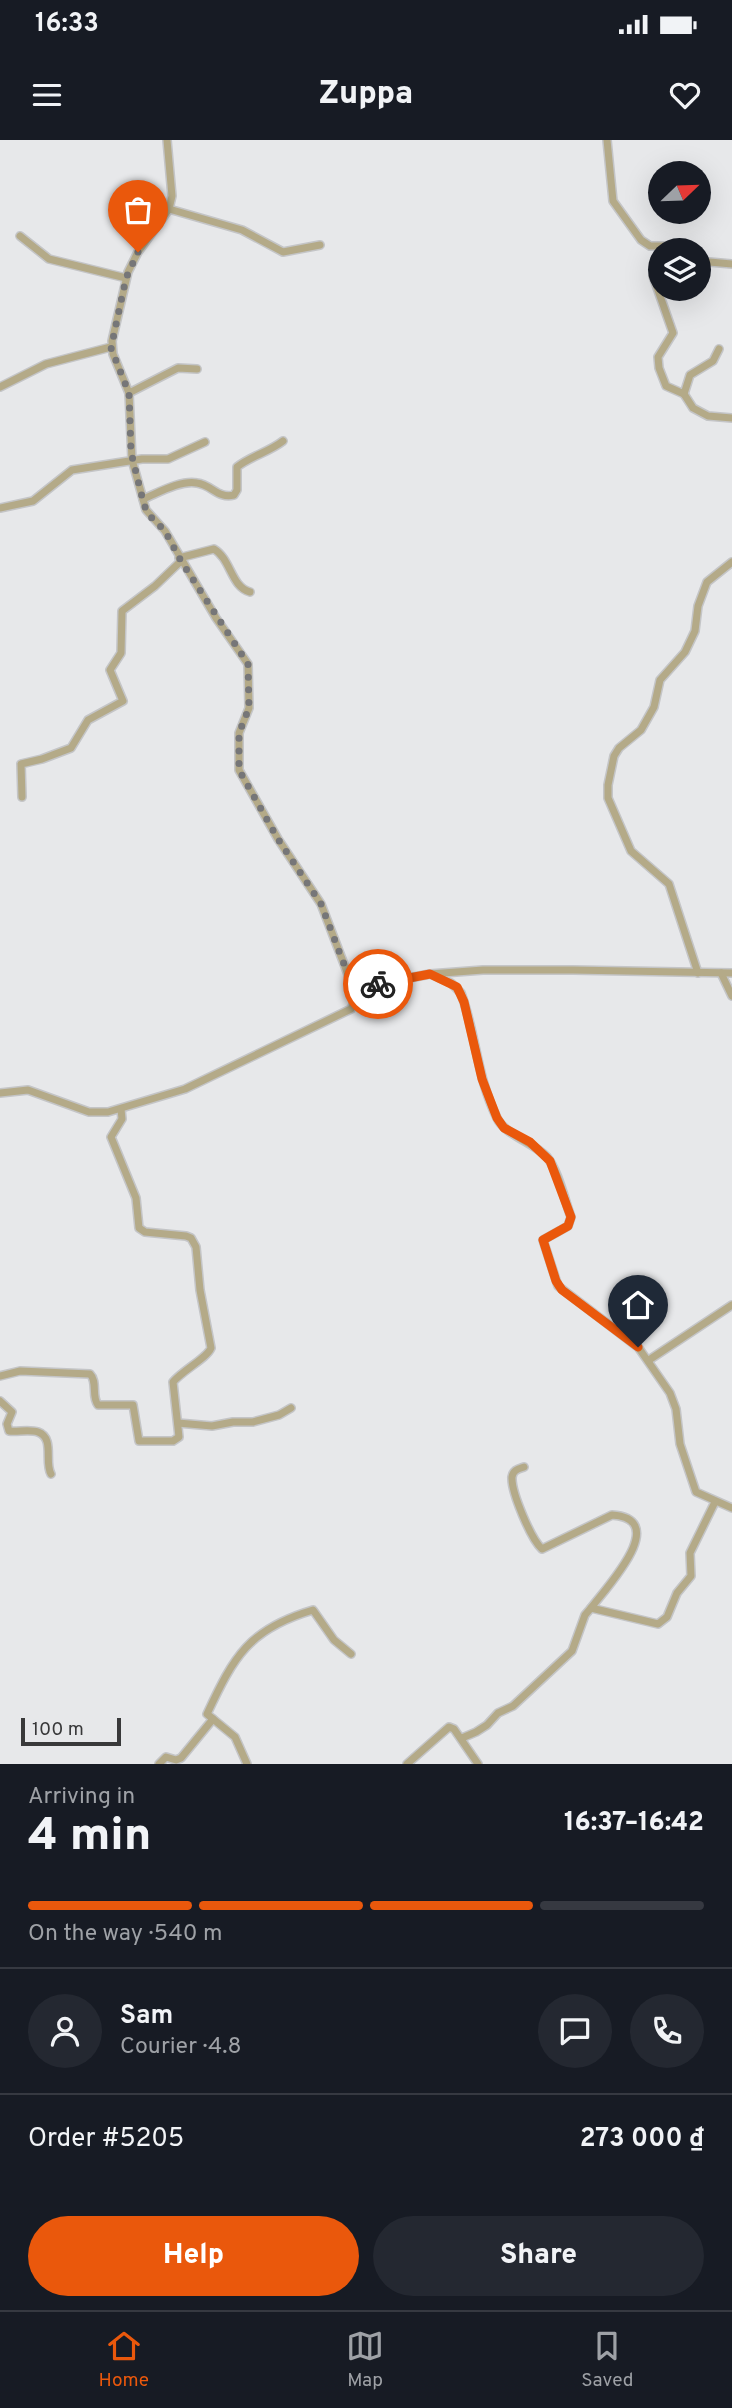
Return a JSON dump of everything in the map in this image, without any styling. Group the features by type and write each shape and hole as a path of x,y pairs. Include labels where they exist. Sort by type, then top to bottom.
{"street":[{"path":"167,140 172,196 169,209 135,257 126,278 111,348 129,393 132,460 149,515 165,531 180,560 248,664 249,708 239,733 237,763 241,777 321,904 357,998"},
{"path":"607,140 613,201 641,240 648,245"},
{"path":"169,209 242,230 283,252 320,245"},
{"path":"20,236 49,258 126,278"},
{"path":"711,262 732,264"},
{"path":"662,301 673,333 660,351 659,368 666,386 684,394 693,408 708,416 732,418"},
{"path":"0,387 46,364 111,348"},
{"path":"684,394 690,375 713,361 719,349"},
{"path":"129,393 177,368 197,369"},
{"path":"143,499 189,482 206,485 223,496 233,495 237,492 237,467 283,441"},
{"path":"0,508 33,501 72,470 132,460 168,459 205,442"},
{"path":"22,797 21,764 71,748 88,720 123,701 110,670 121,653 122,611 155,586 180,560 214,549 225,558 243,590 250,592"},
{"path":"698,972 669,884 631,851 608,798 608,785 614,756 619,748 640,730 654,707 660,681 685,652 695,631 698,607 706,582 732,562"},
{"path":"0,1093 29,1090 98,1113 121,1109 185,1089 351,1009 359,992 367,986 430,974 483,970 732,973"},
{"path":"721,973 732,996"},
{"path":"430,974 451,983 461,993 482,1079 500,1124 530,1142 553,1166 571,1217 568,1226 543,1240 558,1286 638,1347 649,1360 674,1401 679,1439 693,1488 699,1495 732,1508"},
{"path":"0,1376 19,1371 90,1374 94,1380 94,1400 98,1405 133,1405 138,1438 142,1442 177,1440 178,1423 173,1382 209,1353 211,1348 200,1290 196,1247 191,1238 186,1236 142,1231 139,1228 138,1204 111,1137 122,1119 121,1109"},
{"path":"649,1360 732,1305"},
{"path":"0,1401 12,1412 7,1424 9,1431 37,1432 45,1437 49,1451 48,1470 51,1474"},
{"path":"178,1423 212,1426 253,1422 279,1415 291,1408"},
{"path":"462,1738 487,1725 495,1715 513,1706 575,1648 588,1611 633,1551 637,1539 636,1527 632,1521 612,1515 542,1549 534,1539 516,1495 512,1477 514,1472 524,1467"},
{"path":"588,1611 652,1624 663,1621 677,1593 691,1576 690,1553 715,1502"},
{"path":"247,1764 235,1737 207,1714 221,1684 252,1639 271,1625 313,1610 334,1640 351,1654"},
{"path":"159,1764 166,1757 176,1760 181,1758 213,1719"},
{"path":"407,1764 445,1728 454,1729 478,1764"}],"way so far":[{"path":"138,252 126,278 111,348 129,393 132,460 144,505 149,515 165,531 216,618 248,664 249,708 239,733 237,763 241,777 321,904 357,998 363,988 378,984"}],"route":[{"path":"378,984 430,974 457,987 464,1002 482,1079 497,1118 504,1128 530,1142 550,1161 571,1217 568,1226 543,1240 558,1286 638,1347"}]}
